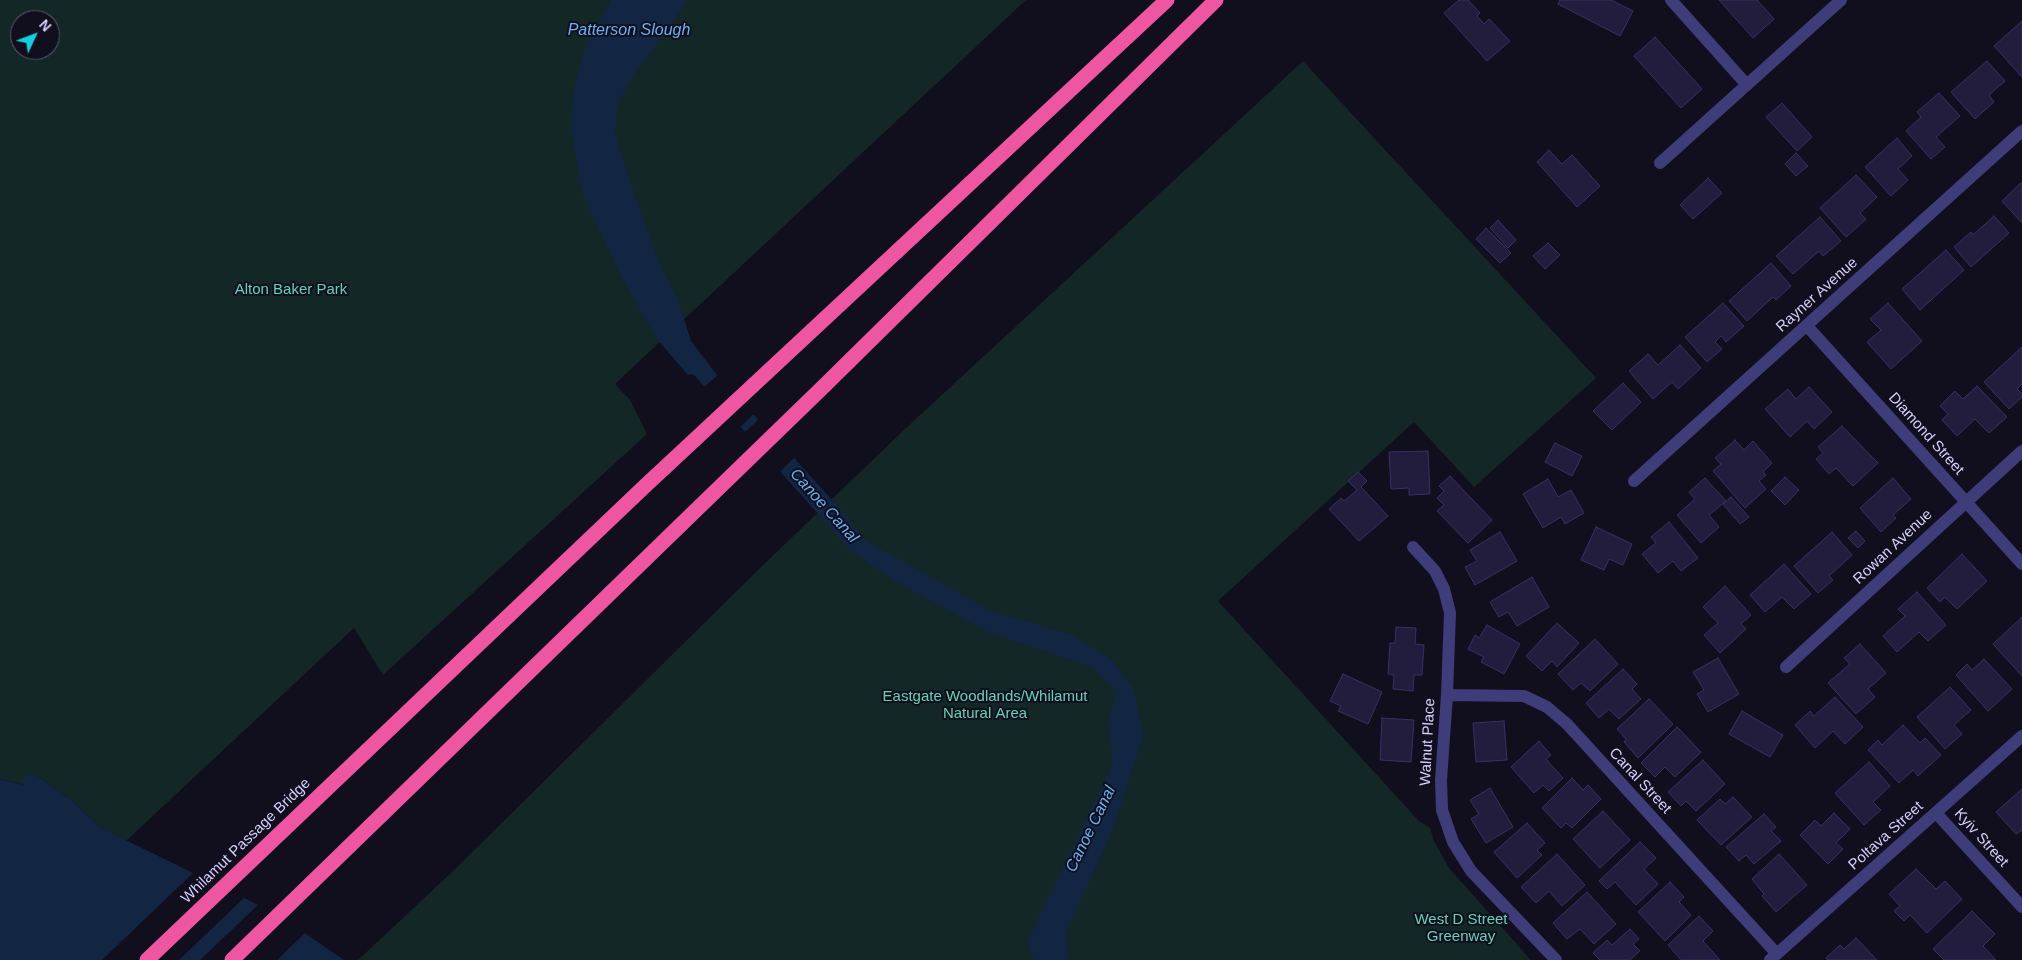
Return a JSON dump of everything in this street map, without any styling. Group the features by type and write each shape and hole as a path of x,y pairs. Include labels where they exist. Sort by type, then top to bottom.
{"highway":[{"name":"Whilamut Passage Bridge","path":"147,960 645,486 1167,0"},
{"path":"232,960 824,386 1216,0"}],"street":[{"path":"1671,0 1747,85"},
{"path":"1660,163 1841,0"},
{"name":"Rayner Avenue","path":"1634,481 2022,131"},
{"name":"Diamond Street","path":"1807,326 2022,564"},
{"name":"Rowan Avenue","path":"1786,667 2022,451"},
{"name":"Walnut Place","path":"1413,548 1434,571 1444,588 1450,613 1442,810 1453,842 1471,871 1556,960"},
{"name":"Canal Street","path":"1447,695 1524,696 1548,707 1567,724 1774,957"},
{"name":"Poltava Street","path":"1774,957 2022,736"},
{"name":"Kyiv Street","path":"1936,813 2022,907"}],"green space":[{"name":"Alton Baker Park","path":"0,0 1026,0 615,384 630,400 647,434 383,675 354,628 126,841 101,828 70,799 35,774 24,785 0,779"},
{"name":"Eastgate Woodlands/Whilamut Natural Area","path":"1303,61 1596,378 1474,487 1414,422 1218,601 1419,821 1430,828 1434,841 1449,868 1531,960 358,960 453,871 761,567 905,429"}],"water":[{"name":"Patterson Slough","path":"611,0 688,0 634,75 618,102 615,131 625,168 659,262 679,303 691,341 723,383 844,513 865,540 991,611 1072,635 1111,659 1133,688 1144,734 1111,835 1066,931 1068,960 1034,960 1027,943 1113,763 1108,722 1117,692 1092,667 988,632 895,581 851,551 694,375 687,374 657,339 619,272 582,192 571,126 573,92 586,46"},
{"path":"35,774 70,799 101,828 277,914 344,960 0,960 0,779 23,785 24,776"}],"pier":[{"path":"719,374 755,413 739,428 703,388"},
{"path":"760,418 796,456 779,473 744,433"},
{"path":"195,871 246,896 179,960 102,960"},
{"path":"260,903 278,911 307,931 277,960 200,960"}],"building":[{"path":"1459,0 1468,0 1480,13 1477,16 1484,24 1489,19 1510,41 1487,61 1444,13"},
{"path":"1560,0 1611,0 1633,11 1620,36 1558,4"},
{"path":"1719,0 1757,0 1774,19 1753,38"},
{"path":"2022,21 2022,77 1994,46"},
{"path":"1655,37 1702,89 1681,108 1634,56"},
{"path":"1987,61 2005,81 1989,95 1994,102 1975,119 1951,92"},
{"path":"1939,93 1960,116 1936,137 1945,147 1931,159 1906,131 1921,117 1917,112"},
{"path":"1782,103 1812,137 1797,151 1766,117"},
{"path":"1897,138 1912,156 1898,169 1908,180 1891,196 1865,167"},
{"path":"1549,150 1562,164 1572,155 1600,186 1577,207 1537,162"},
{"path":"1796,153 1808,166 1796,176 1785,164"},
{"path":"1856,175 1877,197 1860,213 1866,219 1846,237 1820,208"},
{"path":"1708,178 1722,193 1693,219 1680,205"},
{"path":"2022,182 2022,223 2002,201"},
{"path":"1994,216 2009,233 1971,267 1954,247 1971,232 1973,235"},
{"path":"1820,217 1841,241 1823,256 1819,251 1793,274 1776,256"},
{"path":"1498,220 1516,240 1508,248 1490,228"},
{"path":"1486,228 1511,253 1500,263 1476,239"},
{"path":"1548,243 1560,255 1545,269 1533,256"},
{"path":"1946,250 1964,270 1920,310 1902,289"},
{"path":"1771,263 1791,286 1776,300 1773,297 1747,321 1729,301"},
{"path":"1723,303 1744,326 1726,342 1721,336 1715,342 1722,349 1707,362 1685,337"},
{"path":"1888,303 1922,341 1891,369 1867,342 1881,330 1870,319"},
{"path":"1680,345 1701,368 1678,389 1672,382 1653,399 1629,371 1648,354 1658,365"},
{"path":"2022,347 2022,384 2017,389 2022,394 2022,397 2009,409 1984,382"},
{"path":"1623,383 1641,402 1612,430 1593,411"},
{"path":"1977,386 2007,417 1989,433 1975,419 1957,436 1942,420 1948,414 1940,406 1955,391 1963,399"},
{"path":"1809,387 1832,412 1814,429 1807,421 1790,437 1765,409 1788,389 1796,399"},
{"path":"1842,426 1878,463 1853,486 1836,468 1829,474 1816,459 1823,453 1818,447"},
{"path":"1735,440 1744,450 1753,441 1772,463 1763,472 1766,475 1759,481 1766,489 1745,508 1713,471 1721,464 1715,458"},
{"path":"1555,443 1582,456 1572,476 1545,462"},
{"path":"1428,451 1430,494 1409,495 1409,488 1391,489 1389,452"},
{"path":"1358,472 1367,481 1361,487 1388,516 1359,541 1329,509 1341,498 1344,501 1357,490 1348,481"},
{"path":"1450,476 1492,520 1468,543 1437,511 1444,505 1437,498 1444,491 1439,486"},
{"path":"1785,477 1799,490 1785,505 1771,491"},
{"path":"1705,478 1726,501 1709,515 1719,527 1701,543 1677,515 1695,499 1689,492"},
{"path":"1893,478 1911,499 1893,515 1896,518 1881,532 1860,508"},
{"path":"1548,479 1558,497 1571,490 1584,513 1565,524 1561,517 1543,528 1523,494"},
{"path":"1731,497 1749,517 1740,524 1723,504"},
{"path":"1669,522 1698,558 1681,571 1673,561 1658,573 1642,554 1656,543 1651,537"},
{"path":"1596,527 1632,544 1623,565 1609,559 1604,570 1581,560"},
{"path":"1856,531 1865,541 1858,548 1848,538"},
{"path":"1500,532 1517,561 1475,585 1465,567 1477,561 1470,550"},
{"path":"1832,532 1852,555 1829,576 1833,580 1818,593 1794,566"},
{"path":"1962,554 1987,581 1957,609 1945,597 1940,602 1927,588"},
{"path":"1784,564 1811,594 1794,609 1782,597 1765,612 1750,595"},
{"path":"1532,577 1549,607 1517,626 1508,612 1499,617 1490,602"},
{"path":"1725,586 1751,615 1741,624 1746,629 1720,653 1704,635 1718,623 1703,607"},
{"path":"1917,592 1946,625 1928,641 1919,632 1897,652 1883,636 1905,616 1898,609"},
{"path":"2022,617 2022,676 1993,644"},
{"path":"1557,623 1579,643 1557,667 1552,661 1542,671 1526,656"},
{"path":"1487,625 1520,644 1504,674 1481,662 1484,657 1468,649 1475,635 1479,638"},
{"path":"1396,627 1416,628 1415,644 1424,645 1422,675 1414,675 1413,691 1393,689 1394,675 1388,674 1390,643 1395,643"},
{"path":"1595,639 1618,664 1590,691 1581,683 1573,690 1558,674"},
{"path":"1860,644 1886,673 1868,689 1875,697 1856,714 1828,683 1850,664 1844,658"},
{"path":"1718,658 1739,694 1708,712 1697,694 1704,690 1693,672"},
{"path":"1984,659 2012,689 1988,711 1956,675 1967,664 1972,670"},
{"path":"1623,669 1637,684 1632,689 1641,699 1619,719 1609,709 1599,718 1586,703"},
{"path":"1343,674 1382,692 1368,724 1338,711 1341,706 1330,701"},
{"path":"1950,687 1971,710 1954,725 1962,734 1945,749 1917,717"},
{"path":"1835,697 1863,727 1845,744 1833,731 1815,748 1795,725 1810,711 1814,716"},
{"path":"1649,699 1673,724 1638,758 1624,742 1626,739 1617,729"},
{"path":"1742,711 1783,735 1770,757 1729,734"},
{"path":"1382,718 1414,720 1411,762 1380,760"},
{"path":"1504,721 1507,760 1476,762 1473,723"},
{"path":"1903,725 1920,743 1925,738 1941,755 1918,776 1913,770 1899,783 1868,750 1878,740 1882,745"},
{"path":"1677,727 1701,752 1675,777 1665,767 1655,777 1641,763"},
{"path":"1539,741 1551,755 1546,759 1563,778 1549,791 1543,785 1534,793 1511,767"},
{"path":"1703,760 1725,784 1696,811 1686,801 1681,806 1668,792"},
{"path":"1869,762 1890,786 1873,802 1881,810 1864,825 1835,793"},
{"path":"1572,778 1583,790 1588,785 1601,799 1572,828 1566,823 1561,828 1542,808"},
{"path":"1490,788 1513,827 1486,843 1471,819 1479,814 1470,800"},
{"path":"2022,789 2022,830 2016,834 1996,812"},
{"path":"1733,797 1752,817 1721,845 1697,820 1720,799 1725,804"},
{"path":"1603,811 1630,840 1600,868 1573,839"},
{"path":"1834,813 1850,829 1836,843 1843,849 1828,864 1800,835 1815,820 1821,826"},
{"path":"1764,814 1776,827 1771,831 1781,841 1754,864 1746,855 1739,861 1726,847"},
{"path":"1527,823 1545,843 1537,850 1542,855 1517,878 1494,852"},
{"path":"1640,842 1656,858 1644,869 1658,884 1636,905 1615,882 1607,889 1599,881"},
{"path":"1557,854 1585,885 1562,906 1549,891 1536,903 1521,887"},
{"path":"1779,854 1807,885 1776,912 1762,896 1764,894 1752,879"},
{"path":"1916,869 1936,889 1945,881 1962,899 1927,933 1910,915 1904,921 1894,911 1900,906 1889,894"},
{"path":"1670,882 1684,897 1679,902 1691,915 1665,941 1638,912"},
{"path":"1587,892 1616,924 1594,944 1580,929 1567,939 1553,923"},
{"path":"1972,911 1995,934 1983,946 1996,960 1944,960 1933,949"},
{"path":"1699,916 1713,931 1703,941 1720,960 1681,960 1668,945"},
{"path":"1630,929 1639,939 1633,944 1640,951 1630,960 1600,960 1593,953 1607,940 1612,945"},
{"path":"1856,938 1877,960 1828,960 1826,958 1840,945 1844,949"}],"water label":[{"name":"Canoe Canal","path":"824,506"},
{"name":"Canoe Canal","path":"1091,829"}],"park label":[{"name":"West D Street Greenway","path":"1461,928"}]}
